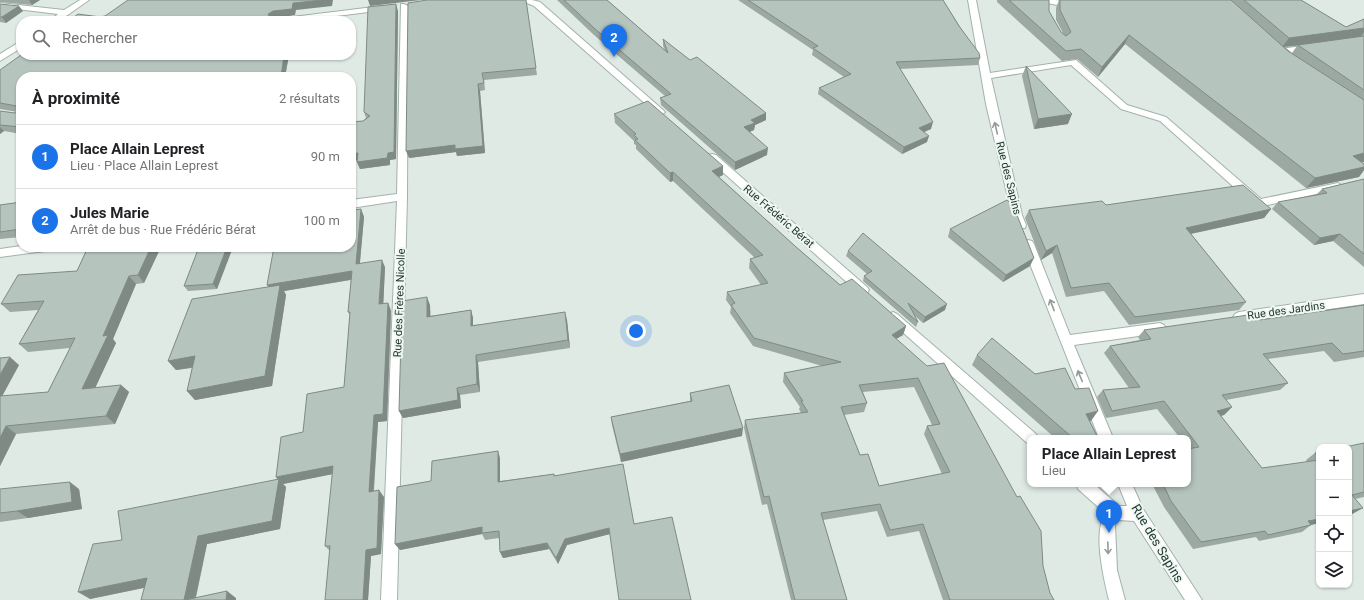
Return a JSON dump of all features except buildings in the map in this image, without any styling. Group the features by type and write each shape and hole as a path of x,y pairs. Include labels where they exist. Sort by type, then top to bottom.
{"street":[{"path":"62,16 85,0"},
{"path":"524,0 536,4 668,119"},
{"name":"Rue des Sapins","path":"972,0 986,76 1017,215 1105,435"},
{"path":"1049,3 1084,6"},
{"path":"0,5 66,13"},
{"name":"Rue des Frères Nicolle","path":"317,16 400,6 402,197 389,600"},
{"path":"1292,61 1277,49 1319,46"},
{"path":"4,56 16,48"},
{"path":"4,56 16,52"},
{"path":"986,76 1073,62 1124,107 1163,119 1259,203 1344,184"},
{"name":"Rue Frédéric Bérat","path":"704,150 870,297"},
{"path":"356,203 402,197"},
{"path":"1,255 18,252"},
{"name":"Rue des Jardins","path":"1230,318 1364,299"},
{"path":"882,307 1028,435"},
{"path":"1066,341 1175,326"},
{"path":"1086,487 1116,513 1138,514"},
{"name":"Rue des Sapins","path":"1127,487 1138,514 1194,600"},
{"path":"1116,513 1107,523 1109,570 1118,600"}],"place":[{"name":"Jules Marie","path":"614,57"},
{"name":"Place Allain Leprest","path":"1109,533"}]}
